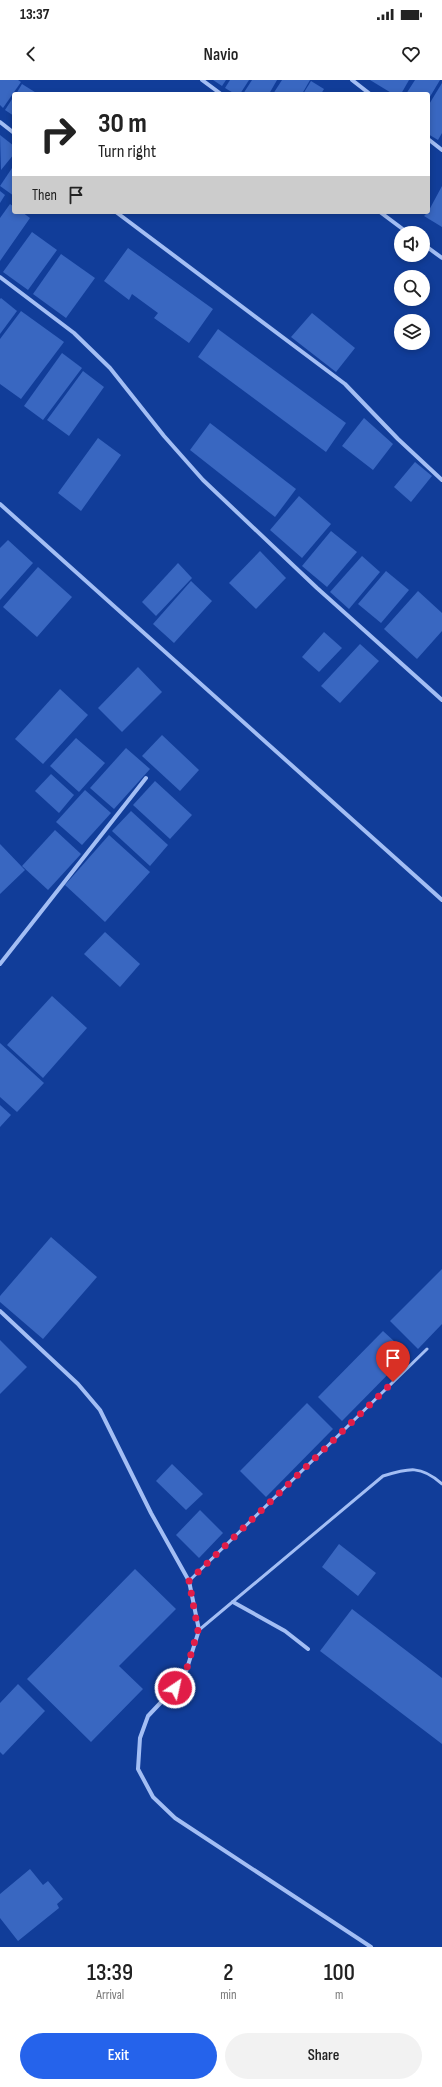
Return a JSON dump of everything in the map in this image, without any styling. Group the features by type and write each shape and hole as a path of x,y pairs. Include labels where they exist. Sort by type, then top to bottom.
{"street":[{"path":"202,80 218,92"},
{"path":"352,80 367,92"},
{"path":"0,122 12,131"},
{"path":"430,141 442,150"},
{"path":"119,214 345,384 398,439 442,480"},
{"path":"383,214 399,226"},
{"path":"430,249 442,258"},
{"path":"0,277 74,333 110,368 164,436 209,485 317,588 442,700"},
{"path":"0,504 442,900"},
{"path":"0,964 146,778"},
{"path":"0,1311 78,1384 100,1410 151,1513 189,1581 198,1630 184,1678 148,1716 140,1738 138,1769 153,1797 175,1818 370,1947"},
{"path":"233,1602 286,1631 308,1649"}],"lane":[{"path":"189,1581 427,1349"},
{"path":"198,1630 384,1476 405,1469 418,1470 425,1472 442,1484"}],"building":[{"path":"0,80 18,80 21,82 14,92 12,92 12,95 3,108 0,105"},
{"path":"213,80 226,80 222,86"},
{"path":"230,80 249,80 241,92 232,92 225,88"},
{"path":"252,80 277,80 270,92 244,92"},
{"path":"282,80 310,80 303,92 274,92"},
{"path":"370,80 409,80 402,92 390,92"},
{"path":"415,80 440,80 430,97 430,92 407,92"},
{"path":"311,81 324,89 322,92 304,92"},
{"path":"442,83 442,133 438,140 430,135 430,103"},
{"path":"22,84 35,92 17,92"},
{"path":"12,99 12,115 5,110"},
{"path":"0,135 12,144 12,156 1,170"},
{"path":"12,168 12,195 0,186"},
{"path":"442,186 442,227 424,216 426,214 430,214 430,208"},
{"path":"0,191 5,195 0,203"},
{"path":"10,204 12,206 12,214 25,214 30,218 0,261 0,218"},
{"path":"32,232 57,250 28,290 3,272"},
{"path":"128,248 213,309 189,343 154,318 158,313 132,294 129,300 104,281"},
{"path":"61,254 95,278 66,318 33,294"},
{"path":"1,298 17,311 0,334 0,299"},
{"path":"21,311 64,342 21,399 0,384 0,339"},
{"path":"312,313 355,348 336,372 291,337"},
{"path":"218,329 346,423 326,452 198,357"},
{"path":"62,353 82,368 43,420 24,406"},
{"path":"83,371 104,387 69,436 47,420"},
{"path":"364,418 393,444 373,470 342,446"},
{"path":"210,423 296,489 275,517 190,450"},
{"path":"98,438 121,455 81,511 58,493"},
{"path":"415,462 432,476 411,502 394,487"},
{"path":"299,496 331,524 302,558 270,530"},
{"path":"331,531 357,552 327,587 302,566"},
{"path":"8,540 33,563 0,600 0,548"},
{"path":"260,551 286,578 256,609 229,583"},
{"path":"362,556 380,572 349,609 330,592"},
{"path":"178,563 192,578 156,616 142,602"},
{"path":"38,567 72,597 37,637 3,607"},
{"path":"386,571 409,590 381,623 358,604"},
{"path":"191,581 212,601 174,643 153,624"},
{"path":"418,591 442,613 442,631 417,659 384,629"},
{"path":"324,632 342,648 319,672 302,657"},
{"path":"360,644 379,661 340,703 321,686"},
{"path":"138,667 162,692 122,732 98,708"},
{"path":"60,689 88,715 43,764 15,739"},
{"path":"162,735 199,770 180,791 142,756"},
{"path":"76,738 105,763 79,792 50,766"},
{"path":"126,748 150,769 114,809 90,788"},
{"path":"51,774 74,795 59,813 35,791"},
{"path":"155,781 192,815 170,839 133,805"},
{"path":"85,790 111,813 82,845 56,822"},
{"path":"131,811 168,845 150,866 112,831"},
{"path":"55,830 81,854 48,890 22,866"},
{"path":"109,835 150,872 105,922 65,885"},
{"path":"0,844 25,870 0,894"},
{"path":"105,932 140,964 120,987 84,954"},
{"path":"52,996 87,1028 43,1078 7,1045"},
{"path":"0,1043 44,1083 17,1112 0,1097"},
{"path":"0,1105 11,1115 0,1127"},
{"path":"51,1237 97,1277 43,1339 0,1302 0,1296"},
{"path":"442,1269 442,1324 418,1349 390,1321"},
{"path":"383,1331 408,1354 342,1421 318,1397"},
{"path":"0,1340 27,1367 0,1394"},
{"path":"307,1403 333,1429 266,1497 240,1471"},
{"path":"172,1464 203,1494 186,1510 156,1481"},
{"path":"200,1510 223,1533 199,1558 176,1535"},
{"path":"339,1544 376,1573 358,1596 322,1567"},
{"path":"135,1569 176,1609 119,1666 143,1689 91,1742 27,1679"},
{"path":"352,1609 442,1678 442,1744 320,1651"},
{"path":"18,1684 45,1711 3,1755 0,1752 0,1703"},
{"path":"30,1869 43,1885 48,1881 63,1899 57,1904 59,1908 18,1941 0,1918 0,1894"}],"route":[{"path":"175,1688 184,1678 198,1630 189,1581 393,1382"}]}
